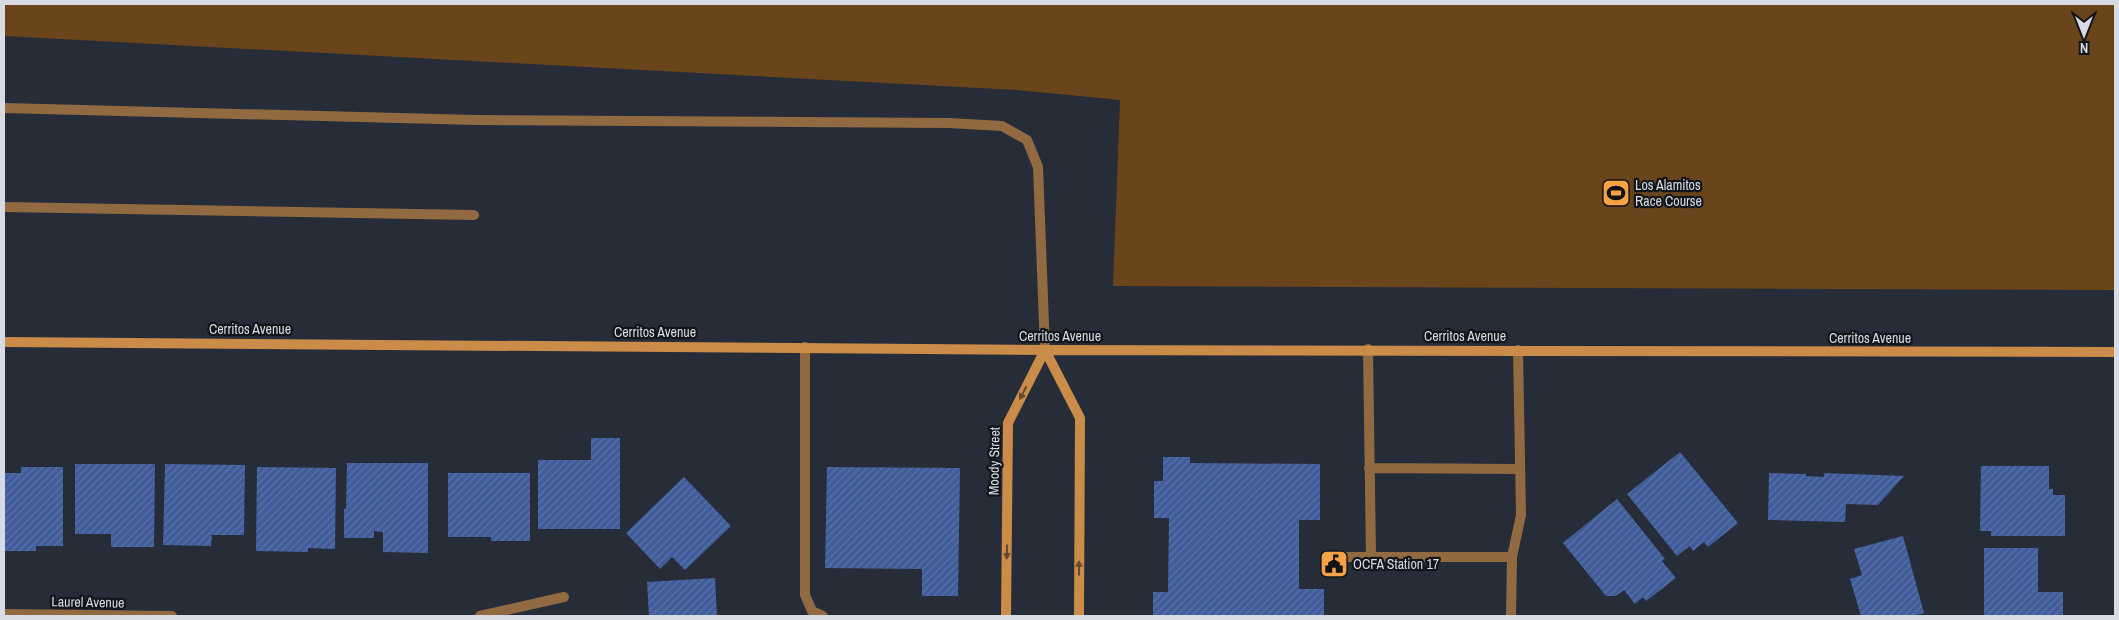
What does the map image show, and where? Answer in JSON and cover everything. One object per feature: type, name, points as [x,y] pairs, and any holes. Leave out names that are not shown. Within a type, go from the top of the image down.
[{"type":"main road","name":"Cerritos Avenue","points":[[4,342],[1045,350],[1368,349],[2115,352]]},
{"type":"main road","name":"Moody Street","points":[[1006,616],[1008,423],[1045,350]]},
{"type":"main road","points":[[1045,350],[1080,418],[1079,616]]},
{"type":"street","points":[[4,108],[476,120],[940,122],[1002,126],[1026,140],[1038,167],[1045,350]]},
{"type":"street","points":[[4,207],[474,215]]},
{"type":"street","points":[[805,347],[805,595],[812,611],[823,616]]},
{"type":"street","points":[[1368,349],[1371,557]]},
{"type":"street","points":[[1511,616],[1512,557],[1521,515],[1518,350]]},
{"type":"street","points":[[1369,468],[1520,469]]},
{"type":"street","points":[[1342,557],[1512,557]]},
{"type":"street","points":[[480,616],[564,598]]},
{"type":"street","name":"Laurel Avenue","points":[[4,614],[172,616]]},
{"type":"shaded area","name":"Los Alamitos Race Course","points":[[4,4],[2115,4],[2115,290],[1113,286],[1120,100],[1017,90],[4,36]]},
{"type":"building","points":[[591,438],[620,438],[620,529],[538,529],[538,460],[591,460]]},
{"type":"building","points":[[1680,452],[1738,523],[1708,547],[1704,542],[1693,551],[1690,546],[1677,556],[1627,494]]},
{"type":"building","points":[[1163,457],[1190,457],[1190,463],[1320,464],[1320,520],[1299,520],[1299,589],[1324,589],[1324,616],[1153,616],[1153,592],[1168,592],[1169,518],[1154,518],[1154,481],[1163,481]]},
{"type":"building","points":[[347,463],[428,463],[428,553],[383,552],[383,532],[374,531],[374,538],[344,538]]},
{"type":"building","points":[[75,464],[155,464],[154,547],[111,547],[111,534],[75,534]]},
{"type":"building","points":[[165,464],[245,465],[244,535],[212,535],[211,546],[163,545]]},
{"type":"building","points":[[1981,466],[2049,466],[2049,489],[2053,489],[2053,495],[2065,495],[2065,536],[1991,536],[1991,531],[1980,531]]},
{"type":"building","points":[[21,467],[63,467],[63,546],[36,546],[36,551],[4,551],[4,473],[21,473]]},
{"type":"building","points":[[257,467],[336,468],[335,549],[308,548],[308,552],[256,551]]},
{"type":"building","points":[[827,467],[960,468],[958,596],[922,596],[922,569],[825,568]]},
{"type":"building","points":[[448,473],[530,473],[530,541],[491,541],[491,537],[448,537]]},
{"type":"building","points":[[1769,473],[1806,474],[1806,476],[1824,477],[1824,473],[1904,476],[1878,505],[1846,504],[1845,522],[1768,520]]},
{"type":"building","points":[[684,477],[731,526],[685,570],[672,557],[660,569],[626,533]]},
{"type":"building","points":[[1617,499],[1665,559],[1662,561],[1676,578],[1646,601],[1643,597],[1635,604],[1624,590],[1616,596],[1606,596],[1563,543]]},
{"type":"building","points":[[1903,536],[1924,613],[1914,616],[1861,616],[1850,579],[1862,575],[1854,549]]},
{"type":"building","points":[[1984,548],[2038,548],[2038,592],[2063,592],[2063,616],[1984,616]]},
{"type":"building","points":[[715,578],[717,616],[649,616],[647,582]]},
{"type":"place","name":"Los Alamitos Race Course","points":[[1616,193]]},
{"type":"place","name":"OCFA Station 17","points":[[1334,564]]}]
